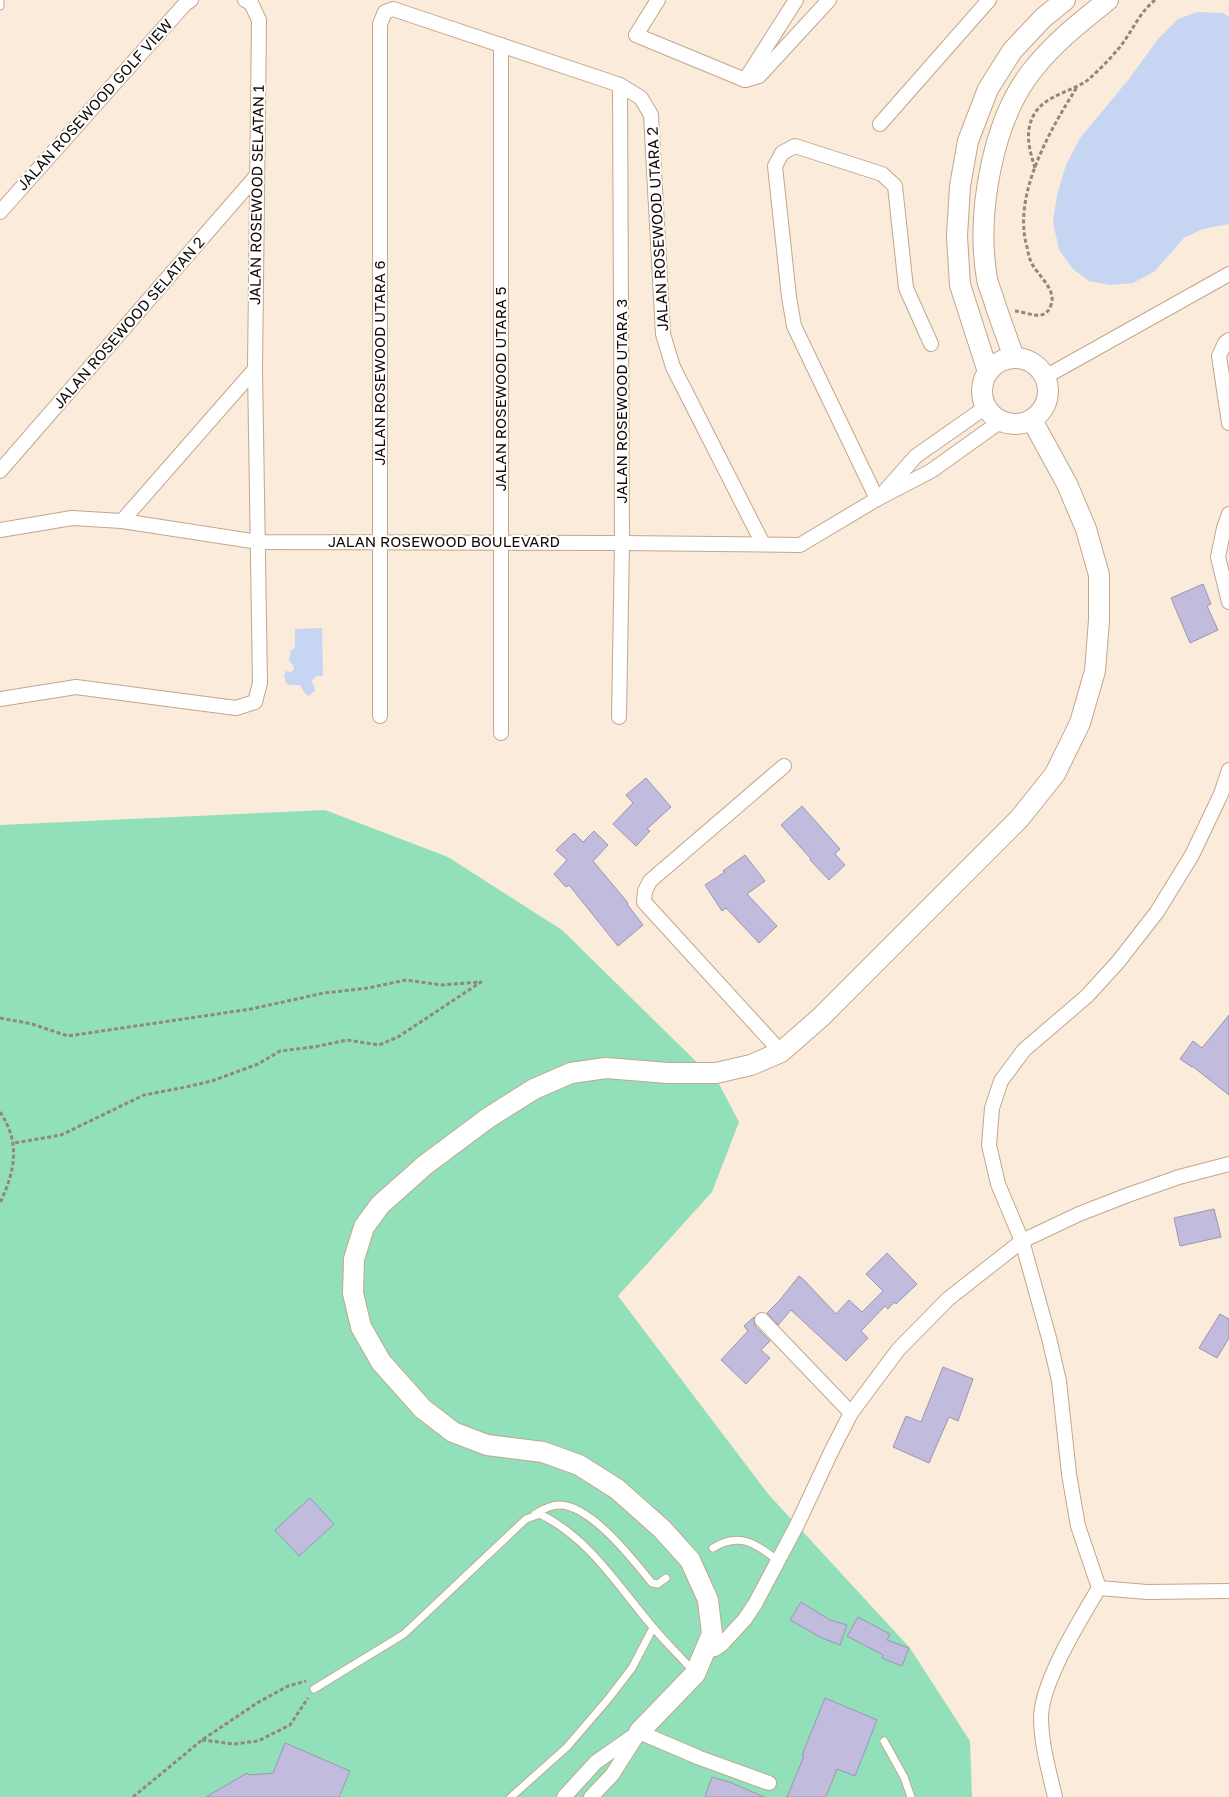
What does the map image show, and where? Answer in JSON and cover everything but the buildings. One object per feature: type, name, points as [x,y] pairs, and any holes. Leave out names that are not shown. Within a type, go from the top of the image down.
[{"type":"street","name":"JALAN ROSEWOOD GOLF VIEW","points":[[0,212],[185,4],[191,0]]},
{"type":"street","name":"JALAN ROSEWOOD SELATAN 1","points":[[246,0],[251,3],[259,20],[255,370],[258,542]]},
{"type":"street","points":[[658,0],[636,35],[745,80],[759,76],[829,0]]},
{"type":"street","points":[[745,80],[796,0]]},
{"type":"street","points":[[880,124],[989,0]]},
{"type":"street","points":[[988,372],[960,286],[957,236],[960,186],[968,142],[988,89],[1012,51],[1043,18],[1065,0]]},
{"type":"street","points":[[1014,358],[987,280],[984,236],[987,189],[994,149],[1013,102],[1034,68],[1062,38],[1108,0]]},
{"type":"street","name":"JALAN ROSEWOOD UTARA 2","points":[[384,12],[393,9],[501,45],[620,85],[641,98],[651,115],[663,334],[673,367],[763,544]]},
{"type":"street","name":"JALAN ROSEWOOD UTARA 6","points":[[380,716],[380,24],[384,12]]},
{"type":"street","name":"JALAN ROSEWOOD UTARA 5","points":[[501,45],[501,733]]},
{"type":"street","name":"JALAN ROSEWOOD UTARA 3","points":[[619,717],[622,542],[620,85]]},
{"type":"street","points":[[877,499],[794,326],[789,297],[775,166],[782,152],[795,146],[882,174],[895,186],[906,288],[931,344]]},
{"type":"street","name":"JALAN ROSEWOOD SELATAN 2","points":[[0,472],[257,176]]},
{"type":"street","points":[[1045,377],[1229,274]]},
{"type":"street","points":[[1227,341],[1219,356],[1229,423]]},
{"type":"street","points":[[1024,359],[1032,363],[1045,377],[1048,389],[1047,401],[1041,412],[1032,420],[1022,424],[1001,421],[992,415],[986,407],[982,389],[988,372],[1004,360],[1024,359]]},
{"type":"street","points":[[122,521],[255,370]]},
{"type":"street","name":"JALAN ROSEWOOD BOULEVARD","points":[[877,499],[916,456],[986,407]]},
{"type":"street","points":[[564,1797],[596,1762],[639,1732],[695,1674],[712,1634],[708,1600],[690,1560],[662,1529],[617,1489],[579,1465],[543,1452],[487,1445],[453,1432],[424,1409],[381,1362],[361,1327],[353,1294],[354,1259],[364,1227],[380,1205],[425,1165],[488,1118],[534,1089],[571,1073],[606,1068],[668,1073],[716,1073],[751,1065],[781,1052],[821,1017],[1019,819],[1055,774],[1080,723],[1095,671],[1099,620],[1099,575],[1086,529],[1067,484],[1032,420]]},
{"type":"street","name":"JALAN ROSEWOOD BOULEVARD","points":[[0,530],[72,518],[122,521],[258,542],[622,542],[800,545],[877,499],[931,471],[1001,421]]},
{"type":"street","points":[[1229,514],[1218,557],[1229,602]]},
{"type":"street","points":[[0,699],[76,687],[236,708],[256,702],[260,683],[258,542]]},
{"type":"street","points":[[781,1052],[644,902],[645,891],[650,881],[784,766]]},
{"type":"street","points":[[1055,1797],[1042,1734],[1041,1715],[1044,1696],[1080,1620],[1099,1588],[1078,1526],[1069,1474],[1059,1381],[1049,1338],[1022,1241],[998,1184],[989,1145],[992,1108],[1001,1081],[1024,1050],[1093,990],[1118,962],[1157,912],[1192,855],[1221,794],[1229,770]]},
{"type":"street","points":[[705,1650],[715,1649],[722,1644],[745,1619],[778,1561],[851,1413],[898,1350],[948,1299],[1022,1241],[1079,1214],[1137,1192],[1179,1177],[1229,1164]]},
{"type":"street","points":[[762,1320],[851,1413]]},
{"type":"street","points":[[1099,1588],[1147,1592],[1229,1592]]},
{"type":"street","points":[[639,1732],[700,1758],[770,1783]]},
{"type":"street","points":[[591,1797],[612,1775],[639,1732]]},
{"type":"lane","points":[[314,1689],[404,1634],[526,1519],[547,1507],[561,1505],[580,1510],[598,1524],[626,1551],[652,1583],[658,1584],[666,1578]]},
{"type":"lane","points":[[526,1519],[540,1514],[572,1534],[597,1558],[653,1628],[695,1674]]},
{"type":"lane","points":[[713,1548],[725,1541],[746,1540],[762,1547],[778,1561]]},
{"type":"lane","points":[[511,1797],[567,1747],[609,1698],[632,1668],[653,1628]]},
{"type":"lane","points":[[884,1741],[904,1777],[911,1797]]},
{"type":"path","points":[[1035,168],[1029,148],[1028,136],[1029,125],[1035,112],[1042,104],[1053,97],[1077,87],[1090,78],[1119,48],[1146,8],[1155,0]]},
{"type":"path","points":[[999,314],[1013,310],[1037,316],[1045,314],[1051,306],[1053,297],[1049,287],[1032,262],[1026,246],[1023,225],[1026,200],[1044,143],[1054,123],[1077,87]]},
{"type":"path","points":[[0,1018],[32,1024],[68,1036],[250,1009],[324,993],[368,988],[406,980],[441,985],[481,982],[398,1037],[379,1045],[347,1040],[314,1047],[280,1051],[258,1064],[212,1081],[186,1088],[144,1095],[61,1135],[14,1143]]},
{"type":"path","points":[[0,1112],[7,1123],[14,1143],[14,1168],[0,1203]]},
{"type":"path","points":[[134,1797],[202,1740],[257,1703],[288,1686],[313,1679],[314,1689],[290,1725],[258,1741],[234,1744],[202,1740]]},
{"type":"green space","points":[[325,810],[448,857],[562,930],[719,1084],[739,1122],[712,1192],[618,1296],[769,1495],[910,1648],[970,1741],[972,1797],[0,1797],[0,825]]},
{"type":"water","points":[[1197,12],[1223,13],[1229,17],[1229,224],[1203,229],[1184,238],[1155,271],[1133,283],[1109,285],[1089,281],[1073,269],[1059,250],[1053,222],[1057,195],[1066,165],[1080,138],[1129,79],[1158,39],[1178,19]]},
{"type":"water","points":[[322,628],[323,676],[317,676],[311,681],[315,691],[308,696],[300,685],[286,683],[284,675],[286,671],[291,672],[294,669],[289,661],[291,650],[295,648],[295,629]]}]
